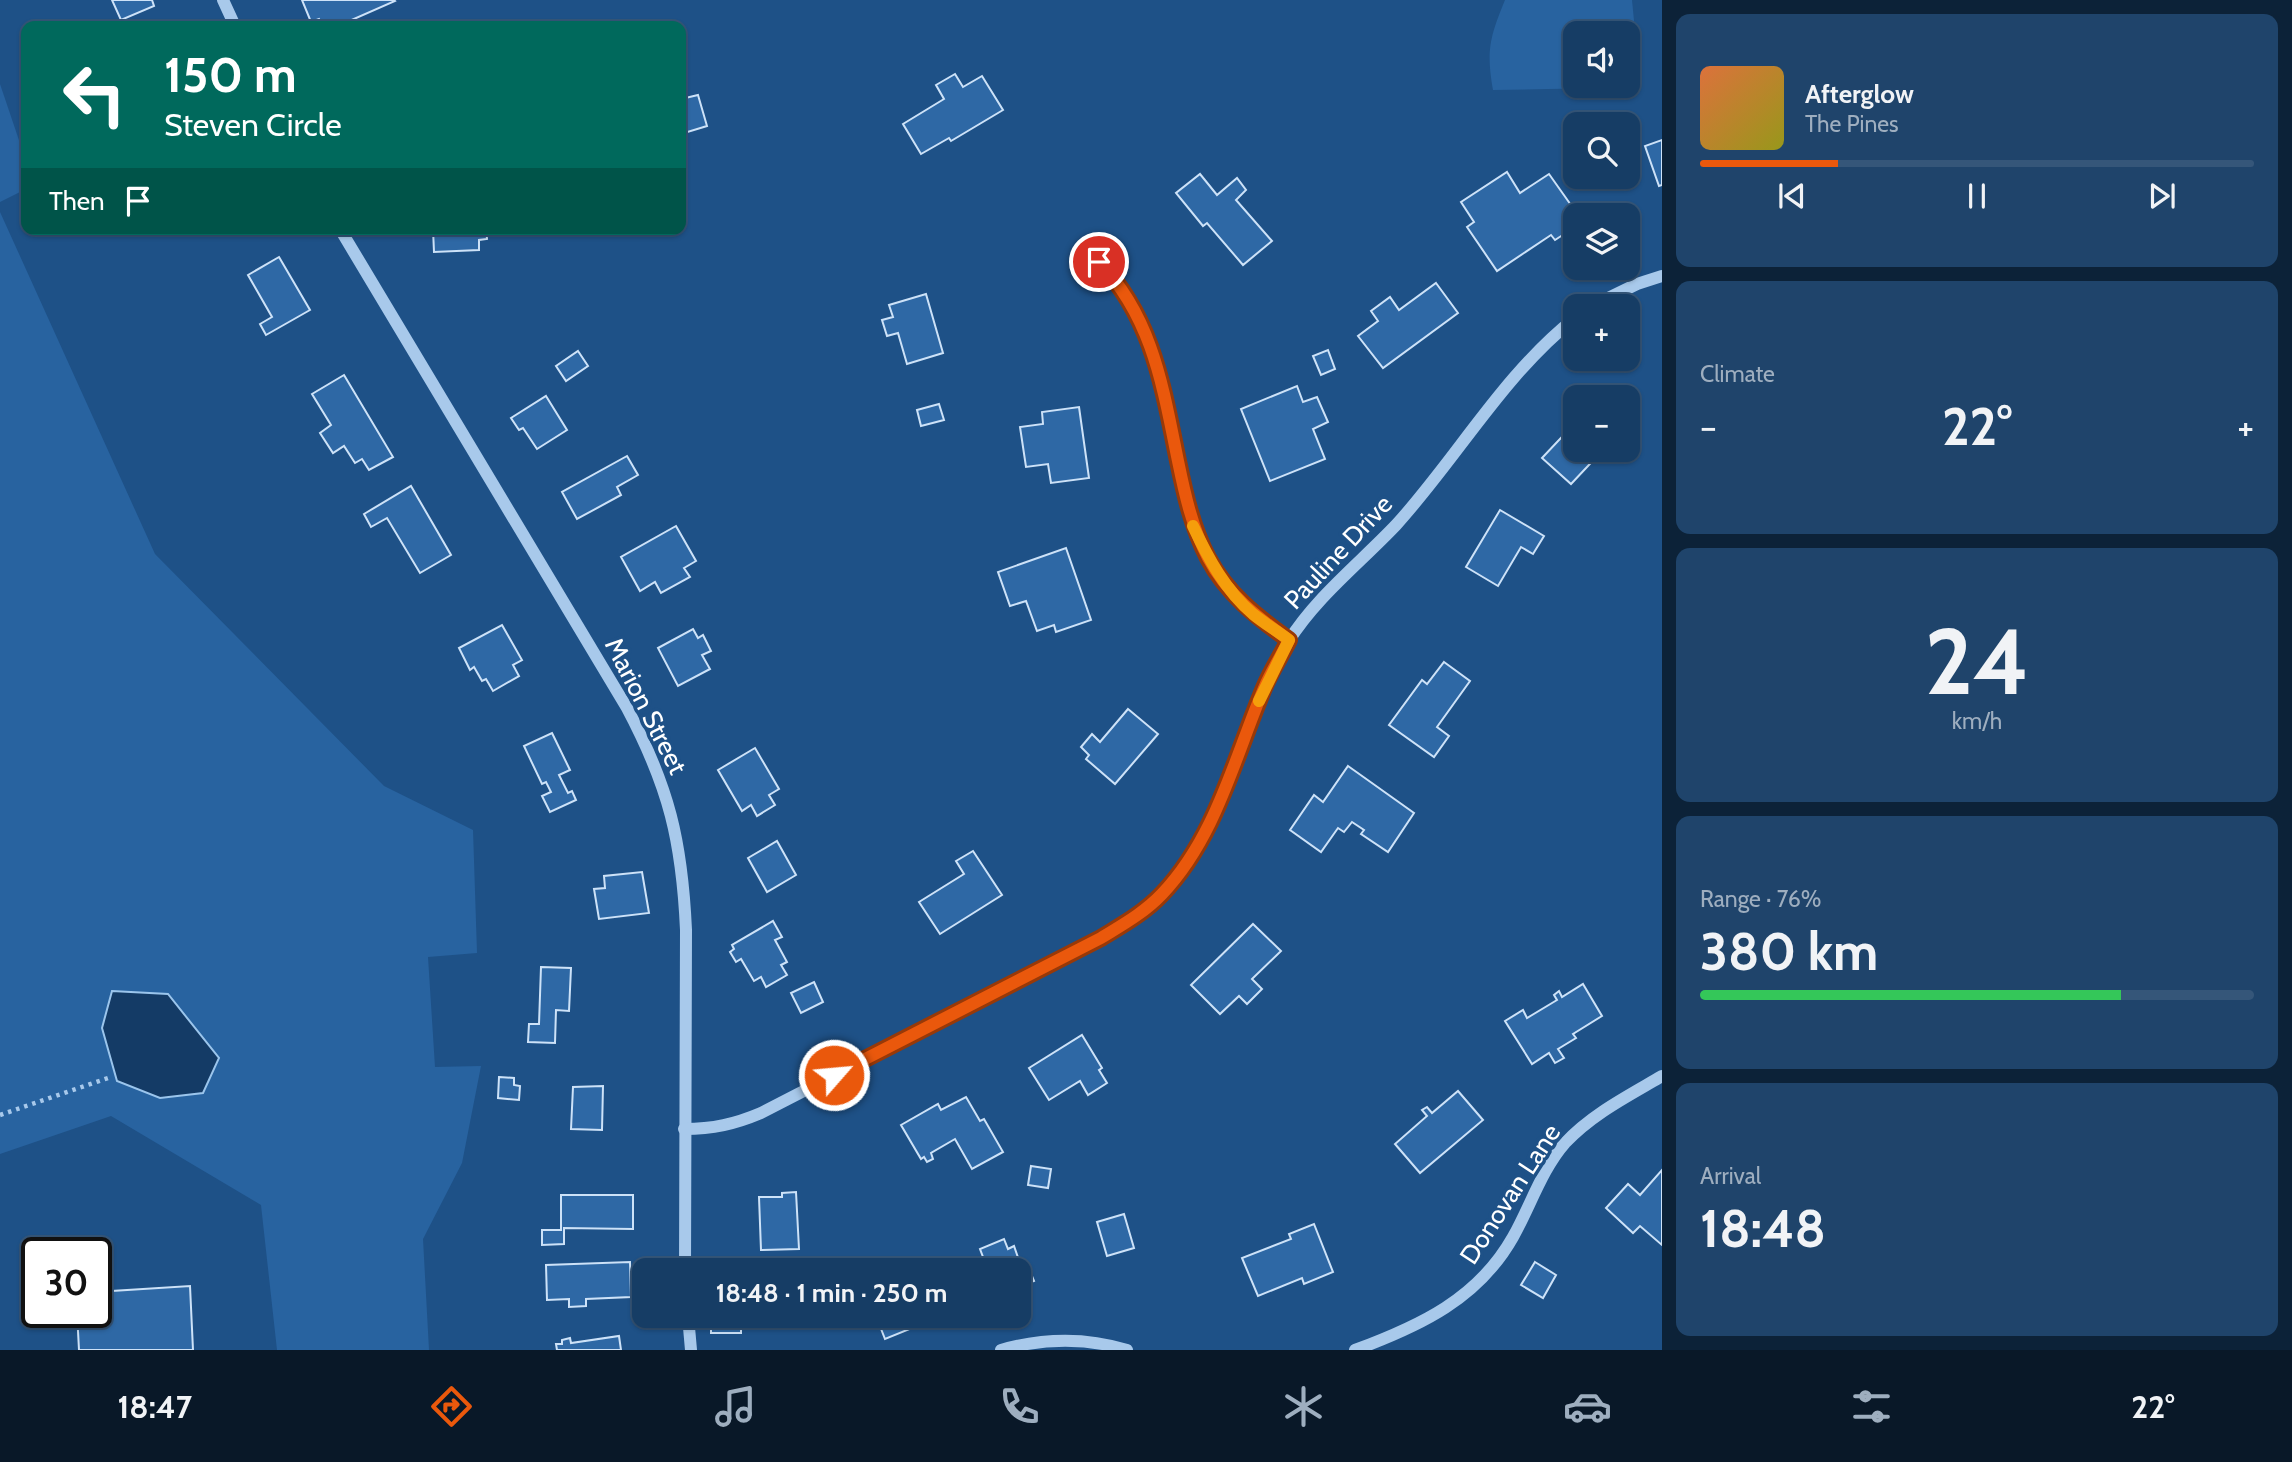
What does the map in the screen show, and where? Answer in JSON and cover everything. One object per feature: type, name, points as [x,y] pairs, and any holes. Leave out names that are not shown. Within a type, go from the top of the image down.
[{"type":"street","points":[[223,0],[233,21]]},
{"type":"street","name":"Marion Street","points":[[344,235],[627,708],[659,775],[671,810],[684,887],[686,930],[685,1258]]},
{"type":"street","points":[[1087,249],[1117,283],[1146,331],[1161,379],[1193,526],[1209,559],[1227,587],[1252,613],[1289,640]]},
{"type":"street","points":[[1617,294],[1662,276]]},
{"type":"street","name":"Pauline Drive","points":[[684,1129],[710,1129],[733,1125],[761,1113],[1134,919],[1161,895],[1186,864],[1206,832],[1265,685],[1289,640],[1322,599],[1396,524],[1520,370],[1563,328]]},
{"type":"street","name":"Donovan Lane","points":[[1355,1350],[1424,1320],[1452,1305],[1477,1285],[1497,1263],[1563,1146],[1583,1125],[1604,1110],[1662,1076]]},
{"type":"street","points":[[689,1328],[691,1350]]},
{"type":"street","points":[[1001,1350],[1022,1344],[1056,1340],[1087,1341],[1127,1350]]},
{"type":"path","points":[[0,1115],[111,1077]]},
{"type":"shaded area","points":[[1505,0],[1632,0],[1634,21],[1563,21],[1563,89],[1493,90],[1490,54],[1496,24]]},
{"type":"shaded area","points":[[0,84],[21,146],[21,192],[0,202]]},
{"type":"shaded area","points":[[0,212],[155,554],[384,786],[473,830],[477,953],[428,957],[435,1067],[481,1066],[462,1163],[423,1239],[429,1350],[277,1350],[261,1205],[111,1116],[0,1154]]},
{"type":"shaded area","points":[[112,991],[168,994],[219,1058],[203,1093],[160,1098],[117,1081],[102,1028]]},
{"type":"building","points":[[112,0],[152,0],[154,6],[121,20]]},
{"type":"building","points":[[302,0],[395,1],[349,21],[311,21]]},
{"type":"building","points":[[955,74],[963,87],[982,76],[1003,110],[951,141],[949,138],[921,154],[903,124],[944,99],[936,85]]},
{"type":"building","points":[[698,95],[707,126],[686,132],[686,98]]},
{"type":"building","points":[[1662,140],[1662,185],[1659,186],[1645,146]]},
{"type":"building","points":[[1507,172],[1520,193],[1549,174],[1570,203],[1563,203],[1563,235],[1555,240],[1551,235],[1497,271],[1467,227],[1474,222],[1461,202]]},
{"type":"building","points":[[1200,174],[1217,195],[1237,178],[1246,190],[1236,200],[1272,241],[1243,265],[1207,223],[1203,226],[1176,193]]},
{"type":"building","points":[[433,235],[487,235],[487,239],[479,240],[479,250],[434,252]]},
{"type":"building","points":[[279,257],[310,310],[266,335],[260,324],[272,317],[248,275]]},
{"type":"building","points":[[1436,283],[1458,313],[1383,368],[1358,336],[1378,321],[1371,311],[1390,297],[1399,310]]},
{"type":"building","points":[[926,294],[943,353],[907,364],[898,333],[887,336],[882,320],[893,317],[889,305]]},
{"type":"building","points":[[1328,350],[1335,369],[1321,375],[1313,356]]},
{"type":"building","points":[[578,351],[588,366],[566,381],[556,366]]},
{"type":"building","points":[[344,375],[393,457],[369,470],[362,459],[355,463],[344,446],[333,453],[320,433],[331,425],[312,394]]},
{"type":"building","points":[[1297,386],[1303,402],[1317,397],[1328,422],[1313,429],[1325,459],[1270,481],[1241,409]]},
{"type":"building","points":[[546,396],[567,430],[537,449],[523,428],[519,430],[511,418]]},
{"type":"building","points":[[939,404],[944,420],[921,426],[917,410]]},
{"type":"building","points":[[1079,407],[1089,478],[1051,483],[1048,464],[1026,467],[1020,427],[1043,424],[1042,412]]},
{"type":"building","points":[[1563,436],[1563,462],[1592,462],[1571,484],[1542,458]]},
{"type":"building","points":[[627,456],[638,475],[617,487],[621,495],[577,519],[562,492]]},
{"type":"building","points":[[411,486],[451,555],[420,573],[387,518],[371,527],[364,514]]},
{"type":"building","points":[[1500,510],[1544,536],[1533,554],[1521,547],[1498,586],[1466,567]]},
{"type":"building","points":[[676,526],[696,561],[684,568],[690,577],[661,593],[655,582],[640,591],[621,557]]},
{"type":"building","points":[[1066,548],[1091,620],[1056,632],[1054,625],[1037,631],[1026,601],[1010,606],[998,572]]},
{"type":"building","points":[[502,625],[522,660],[513,665],[519,676],[493,691],[486,679],[482,681],[474,667],[470,670],[459,648]]},
{"type":"building","points":[[693,629],[698,638],[703,635],[711,651],[702,655],[710,669],[678,686],[658,648]]},
{"type":"building","points":[[1444,662],[1470,681],[1437,727],[1449,736],[1434,757],[1389,725],[1422,680],[1427,684]]},
{"type":"building","points":[[1128,709],[1158,734],[1115,784],[1086,759],[1089,755],[1081,747],[1092,734],[1100,742]]},
{"type":"building","points":[[552,733],[570,770],[559,775],[568,793],[572,791],[576,800],[550,812],[542,796],[551,792],[546,782],[542,784],[524,746]]},
{"type":"building","points":[[755,748],[779,789],[769,795],[775,805],[757,816],[751,805],[742,811],[718,770]]},
{"type":"building","points":[[1348,766],[1414,813],[1388,852],[1361,834],[1364,830],[1352,822],[1344,832],[1338,828],[1321,852],[1290,830],[1314,795],[1323,802]]},
{"type":"building","points":[[777,841],[796,875],[767,892],[748,858]]},
{"type":"building","points":[[973,851],[1002,895],[940,934],[919,902],[964,874],[956,861]]},
{"type":"building","points":[[642,872],[649,913],[599,919],[594,889],[605,888],[604,876]]},
{"type":"building","points":[[773,921],[782,937],[775,940],[787,962],[781,965],[787,975],[766,987],[761,977],[754,981],[741,959],[736,962],[730,952],[734,949],[732,945]]},
{"type":"building","points":[[1253,924],[1281,951],[1252,979],[1262,989],[1247,1004],[1239,996],[1220,1014],[1191,985]]},
{"type":"building","points":[[541,967],[571,968],[569,1011],[556,1010],[555,1043],[528,1042],[529,1024],[539,1024]]},
{"type":"building","points":[[814,982],[823,1002],[801,1013],[791,993]]},
{"type":"building","points":[[1583,984],[1602,1016],[1573,1034],[1576,1038],[1558,1049],[1564,1058],[1555,1063],[1549,1053],[1532,1064],[1505,1021],[1523,1010],[1527,1018],[1557,1000],[1554,995],[1559,991],[1562,997]]},
{"type":"building","points":[[1082,1035],[1102,1068],[1099,1070],[1107,1083],[1088,1095],[1080,1081],[1049,1100],[1029,1068]]},
{"type":"building","points":[[499,1077],[514,1078],[514,1085],[520,1086],[519,1100],[498,1098]]},
{"type":"building","points":[[603,1086],[602,1130],[571,1129],[573,1087]]},
{"type":"building","points":[[1458,1091],[1483,1120],[1420,1173],[1395,1144],[1427,1116],[1422,1110],[1427,1107],[1432,1113]]},
{"type":"building","points":[[966,1097],[980,1121],[984,1119],[1003,1152],[972,1169],[955,1139],[931,1153],[933,1159],[927,1162],[924,1157],[921,1159],[901,1125],[938,1104],[941,1110]]},
{"type":"building","points":[[1031,1166],[1051,1169],[1048,1188],[1028,1185]]},
{"type":"building","points":[[1662,1170],[1662,1245],[1640,1226],[1633,1233],[1606,1208],[1628,1184],[1640,1195]]},
{"type":"building","points":[[796,1192],[799,1249],[761,1250],[759,1197],[782,1197],[782,1193]]},
{"type":"building","points":[[561,1195],[633,1195],[633,1229],[564,1228],[564,1244],[542,1245],[542,1230],[561,1230]]},
{"type":"building","points":[[1124,1214],[1134,1248],[1107,1256],[1097,1222]]},
{"type":"building","points":[[1314,1224],[1333,1272],[1304,1284],[1302,1278],[1258,1296],[1242,1258],[1291,1239],[1289,1234]]},
{"type":"building","points":[[1004,1239],[1008,1249],[1014,1246],[1018,1258],[980,1258],[983,1257],[980,1249]]},
{"type":"building","points":[[630,1262],[631,1297],[586,1299],[586,1306],[569,1307],[569,1299],[547,1300],[546,1265]]},
{"type":"building","points":[[1535,1262],[1556,1275],[1543,1298],[1521,1285]]},
{"type":"building","points":[[190,1286],[193,1350],[79,1350],[78,1328],[112,1328],[112,1291]]},
{"type":"building","points":[[711,1328],[741,1328],[741,1333],[711,1333]]},
{"type":"building","points":[[881,1328],[912,1328],[885,1339]]},
{"type":"building","points":[[619,1336],[621,1350],[557,1350],[556,1344],[562,1344],[562,1340],[570,1338],[571,1343]]},
{"type":"slow traffic","points":[[1193,526],[1227,587],[1252,613],[1289,640],[1259,701]]},
{"type":"route","points":[[834,1075],[1101,938],[1134,919],[1161,895],[1186,864],[1206,832],[1265,685],[1289,640],[1252,613],[1227,587],[1209,559],[1193,526],[1161,379],[1146,331],[1129,300],[1099,262]]}]
